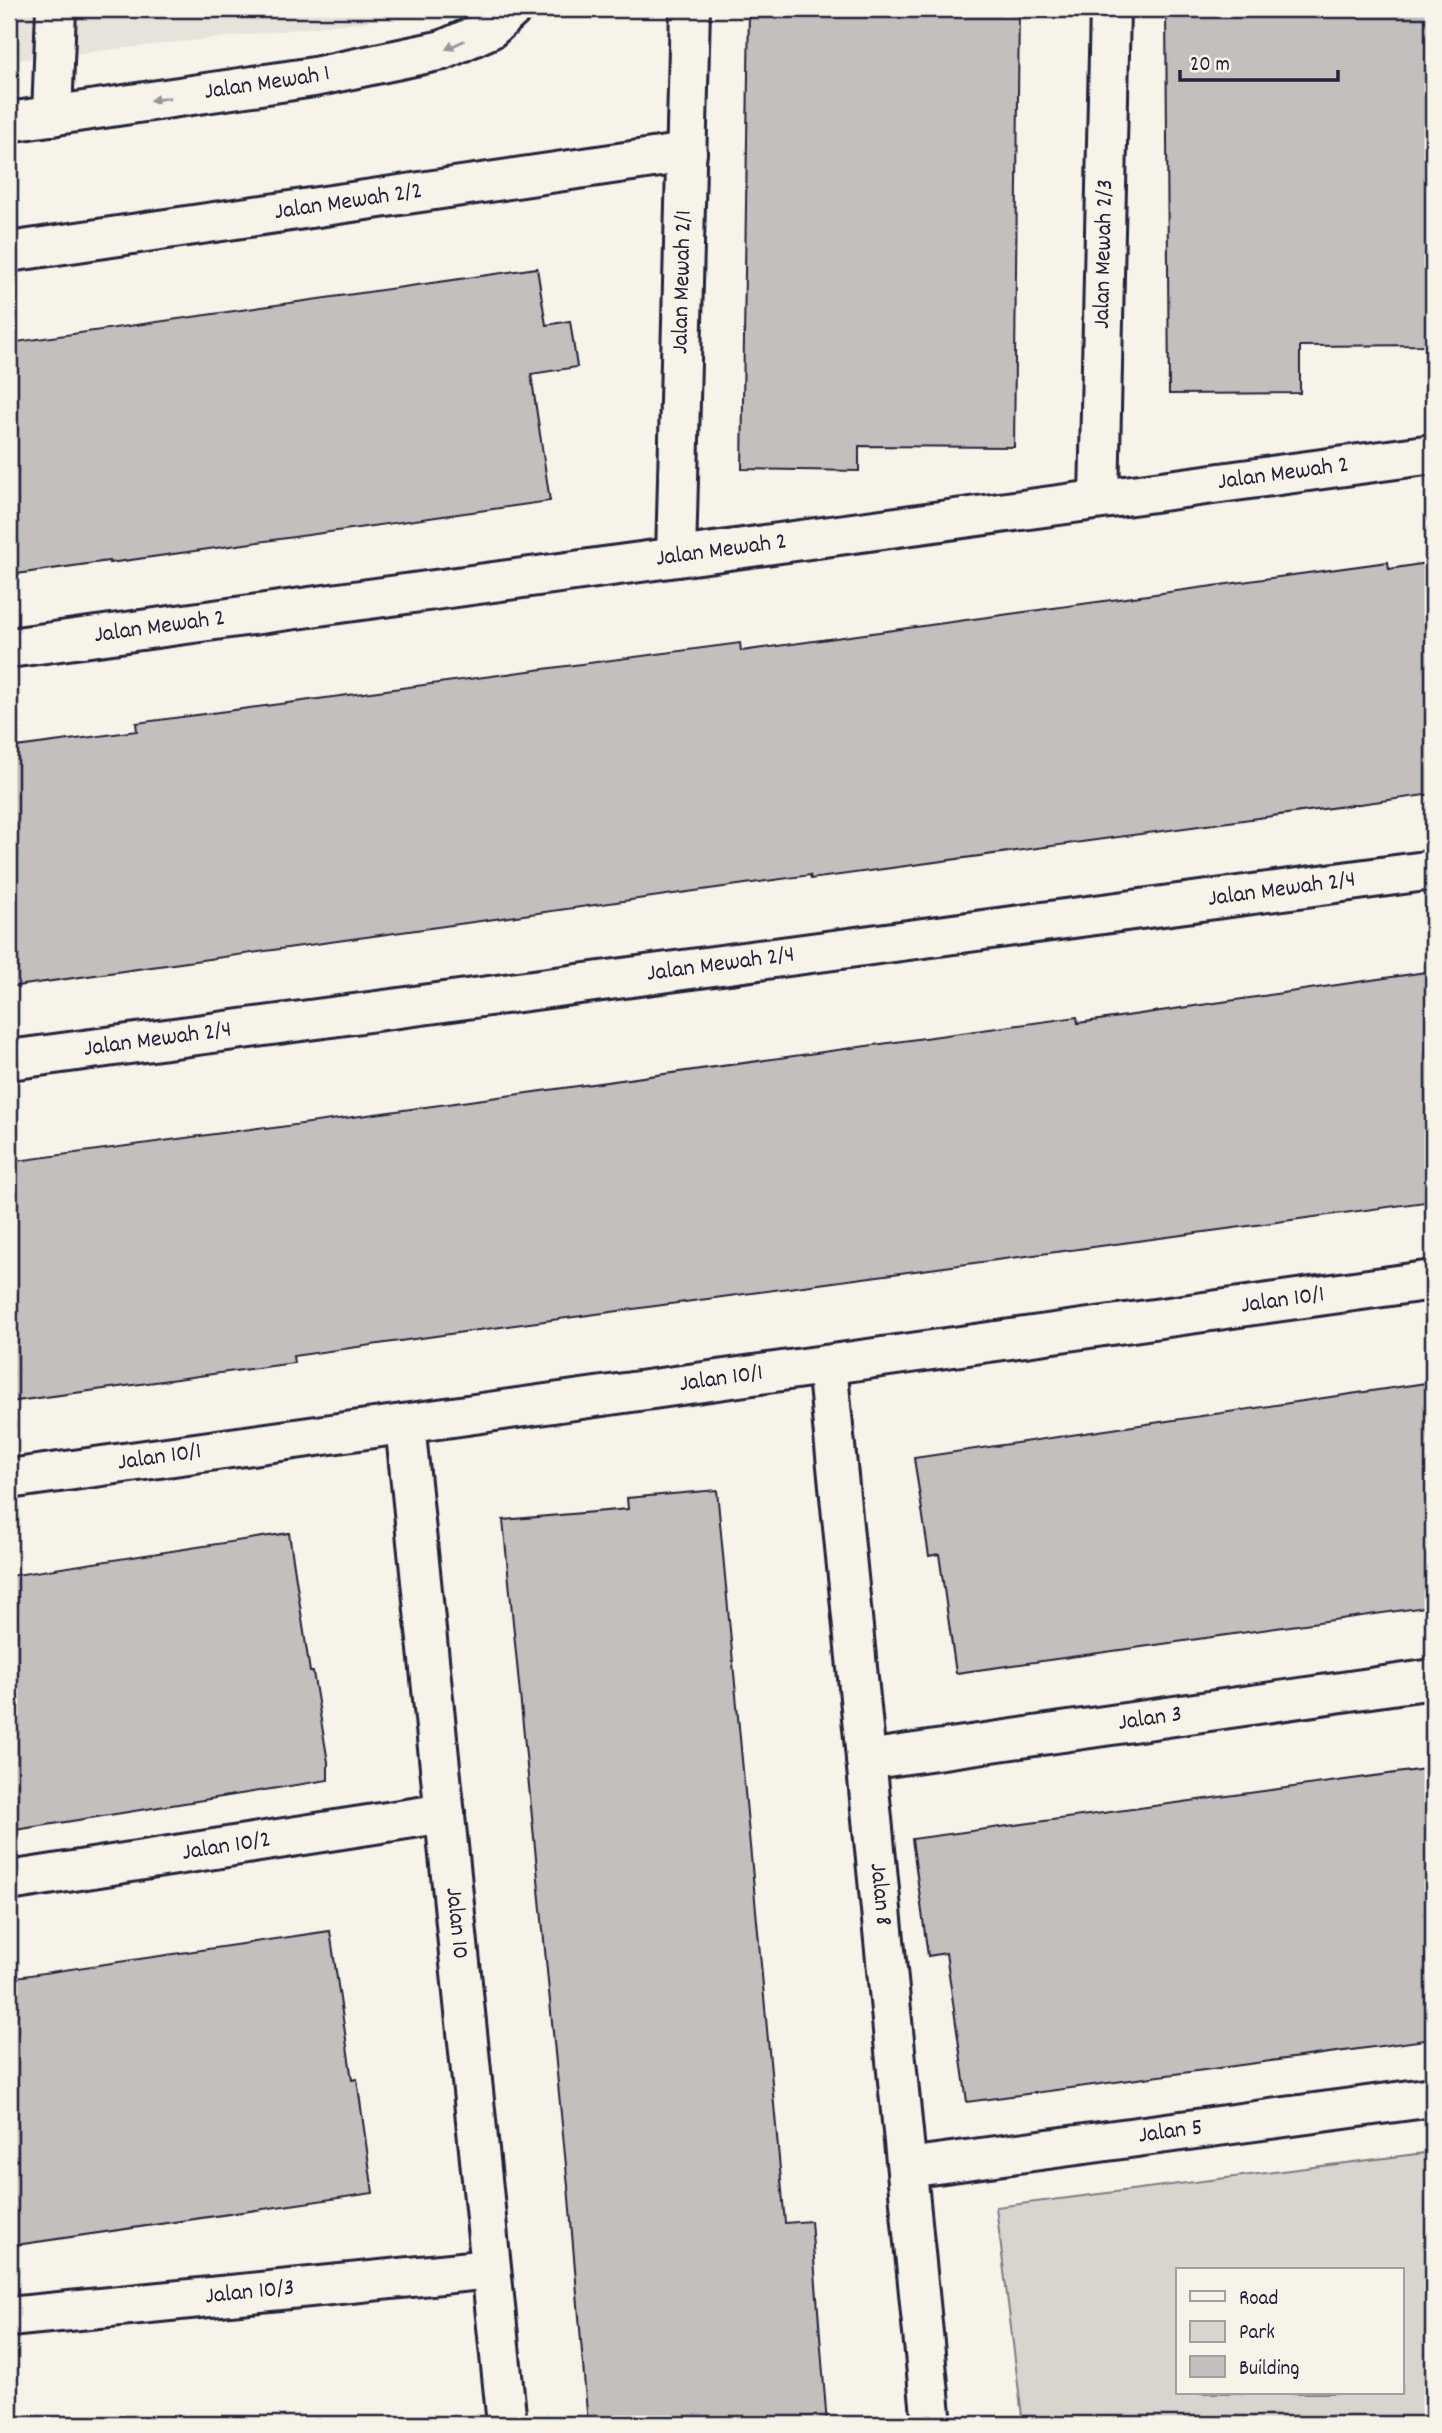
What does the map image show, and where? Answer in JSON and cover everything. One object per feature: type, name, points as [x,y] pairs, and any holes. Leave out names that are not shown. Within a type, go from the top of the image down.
[{"type":"street","points":[[52,116],[56,9]]},
{"type":"street","name":"Jalan Mewah 1","points":[[9,122],[314,77],[443,50],[490,29],[512,9]]},
{"type":"street","name":"Jalan Mewah 2/1","points":[[676,557],[690,9]]},
{"type":"street","name":"Jalan Mewah 2/3","points":[[1099,499],[1110,9]]},
{"type":"street","name":"Jalan Mewah 2/2","points":[[9,252],[687,153]]},
{"type":"street","name":"Jalan Mewah 2","points":[[9,648],[1433,454]]},
{"type":"street","name":"Jalan Mewah 2/4","points":[[9,1060],[1433,870]]},
{"type":"street","name":"Jalan 10/1","points":[[9,1479],[1433,1280]]},
{"type":"street","name":"Jalan 8","points":[[827,1365],[932,2424]]},
{"type":"street","name":"Jalan 10","points":[[405,1424],[507,2424]]},
{"type":"street","name":"Jalan 3","points":[[866,1760],[1433,1679]]},
{"type":"street","name":"Jalan 10/2","points":[[9,1881],[445,1812]]},
{"type":"street","name":"Jalan 5","points":[[906,2168],[1433,2097]]},
{"type":"street","name":"Jalan 10/3","points":[[9,2317],[491,2269]]},
{"type":"shaded area","points":[[9,9],[477,9],[9,61]]},
{"type":"green space","points":[[1433,2152],[1433,2424],[1023,2424],[996,2207]]},
{"type":"building","points":[[749,9],[1019,9],[1014,447],[859,446],[859,471],[742,469]]},
{"type":"building","points":[[1166,9],[1433,9],[1433,345],[1300,346],[1300,393],[1169,394]]},
{"type":"building","points":[[537,268],[546,325],[570,321],[577,367],[531,374],[550,501],[9,575],[9,343]]},
{"type":"building","points":[[1388,562],[1389,569],[1433,562],[1433,794],[811,879],[810,875],[9,987],[9,748],[137,731],[136,723],[740,643],[741,651]]},
{"type":"building","points":[[1433,971],[1433,1201],[293,1356],[294,1363],[9,1402],[9,1162],[1077,1017],[1078,1023]]},
{"type":"building","points":[[1433,1382],[1433,1606],[956,1673],[939,1554],[929,1556],[914,1458]]},
{"type":"building","points":[[717,1490],[785,2223],[811,2221],[827,2424],[588,2424],[568,2186],[503,1520],[628,1509],[627,1498]]},
{"type":"building","points":[[289,1533],[310,1672],[313,1672],[328,1762],[328,1780],[9,1831],[9,1576]]},
{"type":"building","points":[[1433,1768],[1433,2039],[967,2102],[946,1953],[928,1956],[912,1839]]},
{"type":"building","points":[[330,1931],[352,2080],[357,2079],[373,2193],[9,2246],[9,1978]]}]
